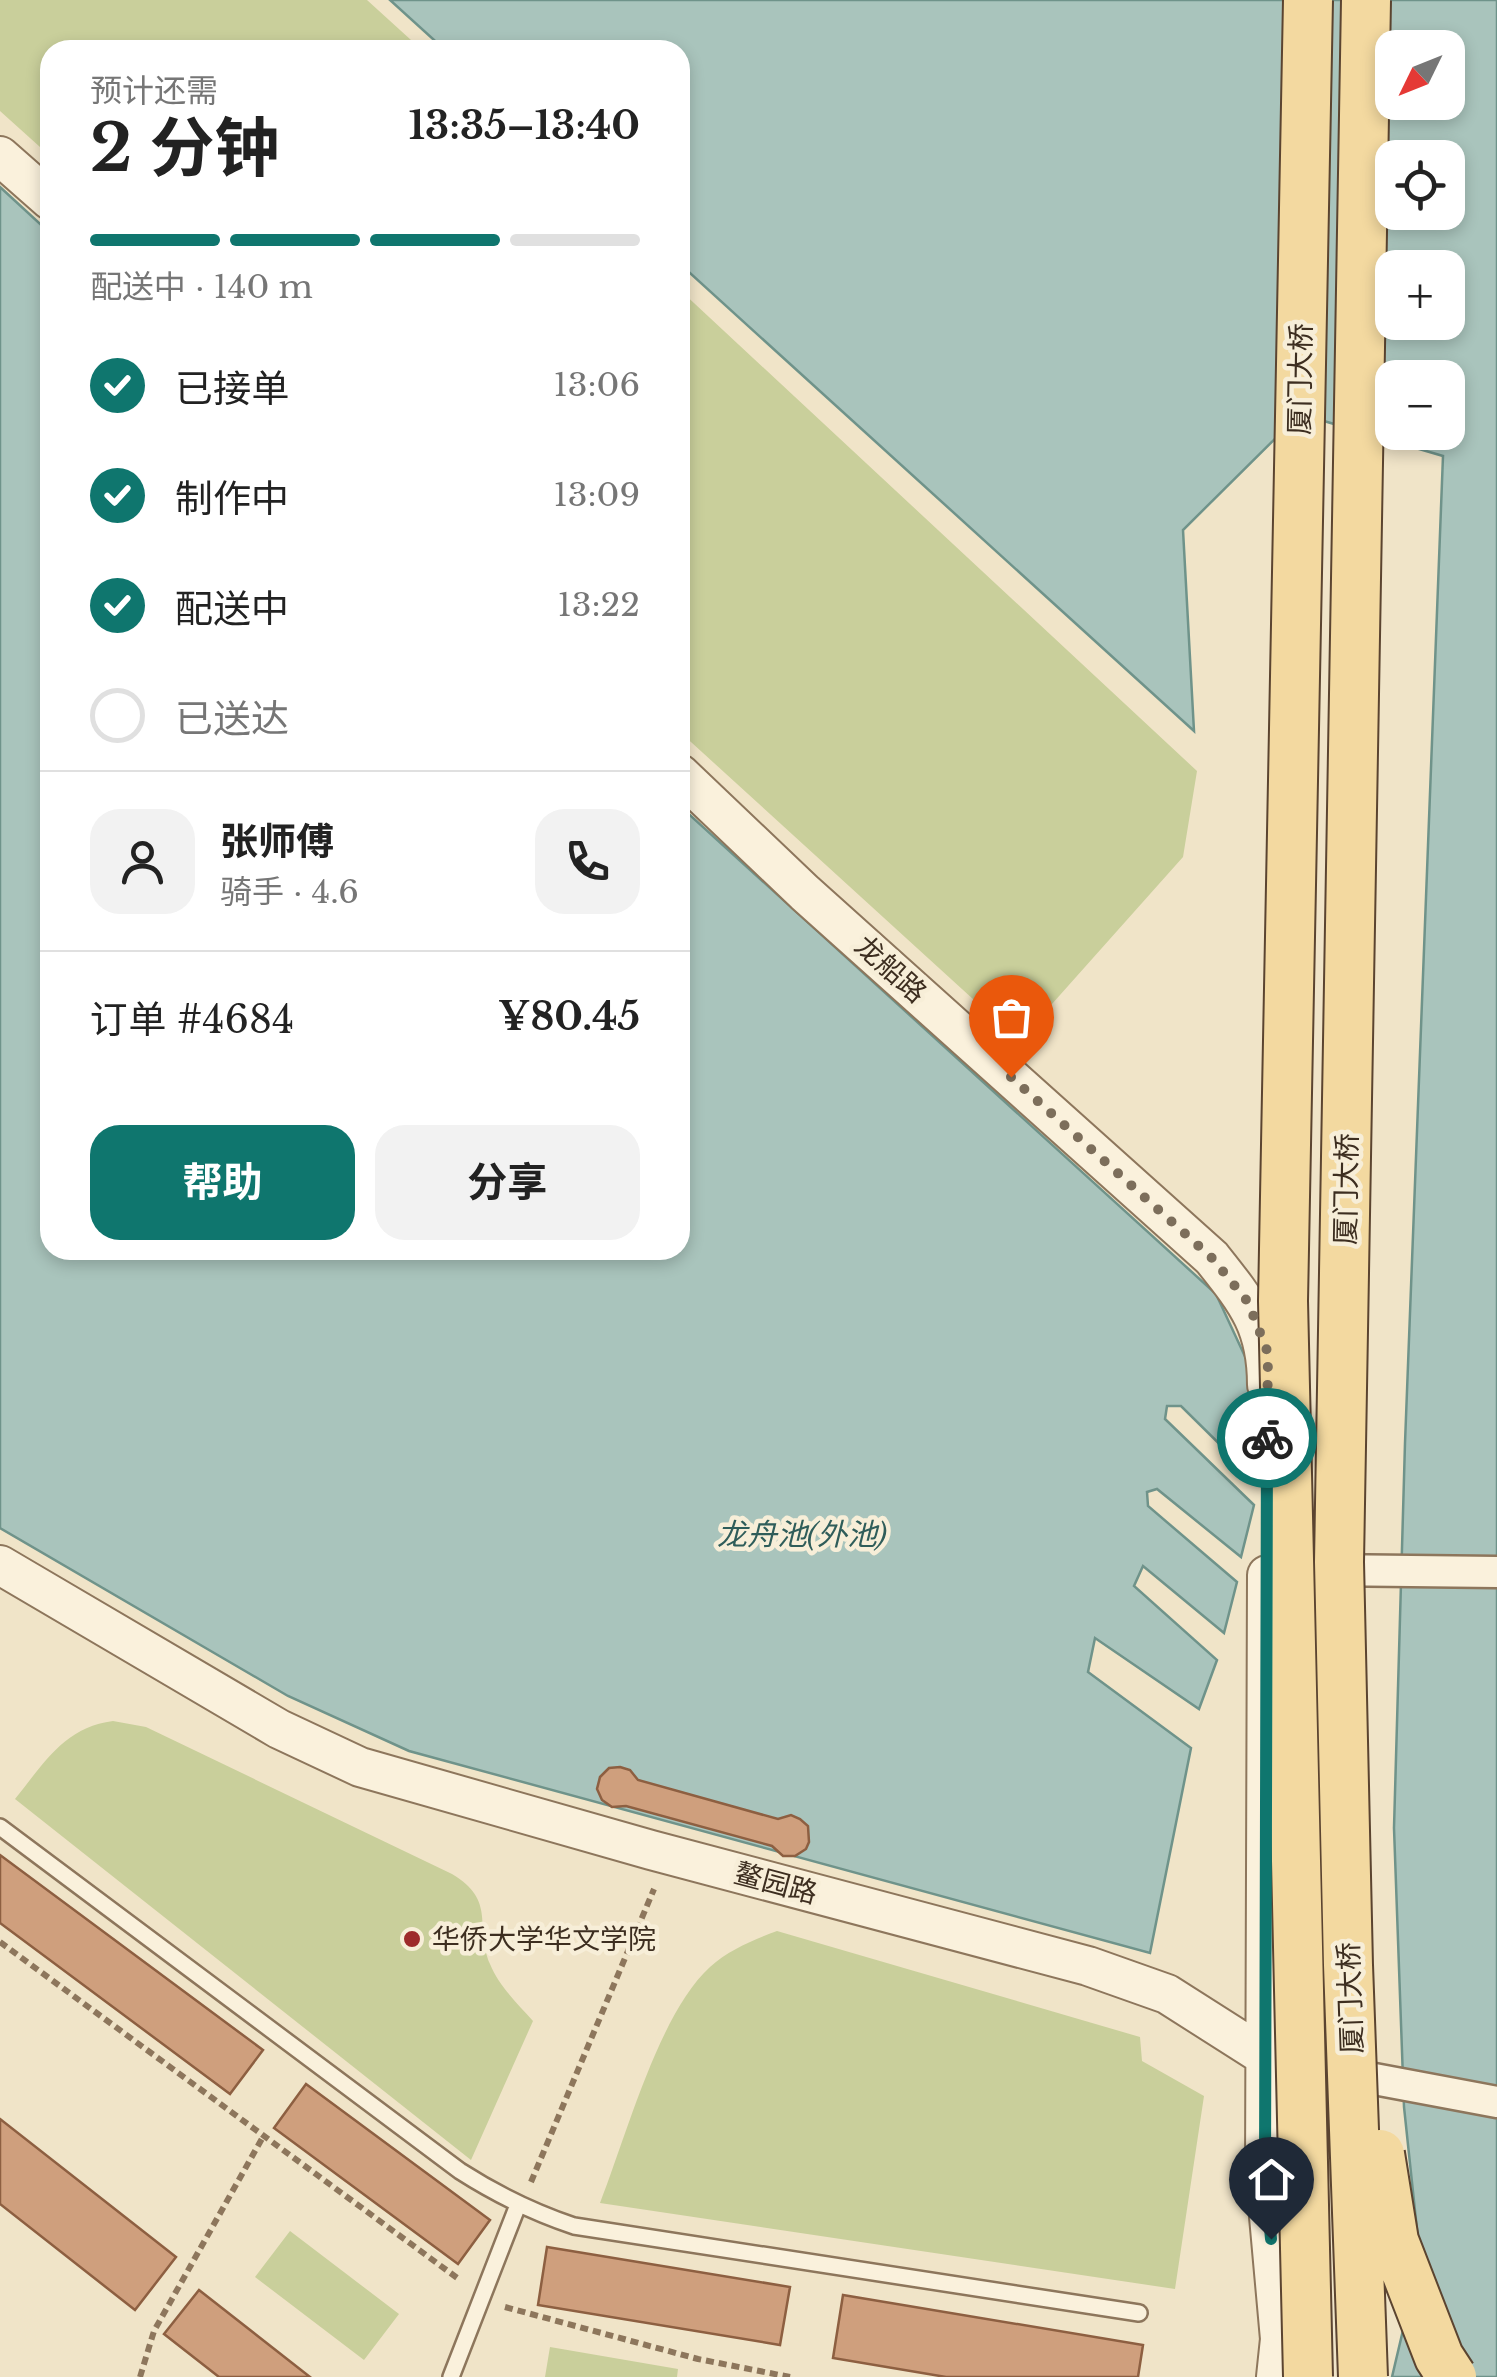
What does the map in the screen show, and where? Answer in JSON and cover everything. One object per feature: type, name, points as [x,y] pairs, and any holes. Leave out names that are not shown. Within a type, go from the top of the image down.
[{"type":"main road","name":"厦门大桥","points":[[1308,0],[1283,1301],[1308,2377]]},
{"type":"main road","name":"厦门大桥","points":[[1364,2377],[1348,1965],[1339,1562],[1366,0]]},
{"type":"main road","points":[[1348,1965],[1394,2241],[1439,2357],[1452,2377]]},
{"type":"street","points":[[0,156],[40,191]]},
{"type":"street","name":"龙船路","points":[[690,783],[820,906],[1212,1258],[1248,1302],[1268,1353],[1266,2057]]},
{"type":"street","name":"鳌园路","points":[[0,1564],[279,1729],[360,1767],[669,1855],[1088,1966],[1167,1994],[1266,2057]]},
{"type":"street","points":[[1267,1570],[1497,1572]]},
{"type":"street","points":[[1276,2377],[1280,2339],[1265,2172],[1266,2057],[1497,2102]]},
{"type":"lane","points":[[0,1826],[460,2170],[518,2205],[574,2226],[1138,2313]]},
{"type":"lane","points":[[451,2377],[518,2205]]},
{"type":"path","points":[[518,2205],[530,2185],[669,1855]]},
{"type":"path","points":[[0,1942],[482,2296],[512,2310],[661,2350],[790,2377]]},
{"type":"path","points":[[140,2377],[154,2331],[264,2135]]},
{"type":"green space","points":[[0,0],[367,0],[411,40],[40,40],[40,147],[0,111]]},
{"type":"green space","points":[[690,299],[1197,771],[1183,857],[1019,1041],[690,741]]},
{"type":"green space","points":[[113,1721],[146,1727],[452,1874],[475,1894],[490,1964],[503,1987],[533,2021],[471,2160],[15,1799],[46,1760],[69,1739]]},
{"type":"green space","points":[[777,1931],[1140,2037],[1142,2061],[1204,2096],[1175,2289],[600,2203],[633,2111],[675,2014],[710,1967],[725,1955]]},
{"type":"green space","points":[[290,2231],[399,2314],[364,2360],[255,2277]]},
{"type":"green space","points":[[550,2347],[678,2369],[677,2377],[545,2377]]},
{"type":"water","points":[[390,0],[1497,0],[1497,2377],[1392,2377],[1420,2258],[1404,2107],[1394,1828],[1443,456],[1423,450],[1465,450],[1465,360],[1375,360],[1375,436],[1300,414],[1183,530],[1194,731],[690,273],[690,40],[434,40]]},
{"type":"water","name":"龙舟池(外池)","points":[[0,187],[40,224],[40,1260],[690,1260],[690,815],[1216,1294],[1255,1378],[1267,1450],[1258,1482],[1181,1406],[1167,1406],[1165,1419],[1254,1505],[1241,1557],[1157,1489],[1147,1492],[1148,1506],[1237,1582],[1224,1633],[1143,1566],[1134,1586],[1217,1660],[1199,1709],[1095,1638],[1088,1672],[1191,1748],[1150,1953],[409,1751],[288,1696],[0,1528]]},
{"type":"building","points":[[609,1768],[630,1770],[638,1780],[778,1819],[791,1815],[808,1826],[809,1842],[795,1856],[783,1856],[772,1846],[626,1806],[612,1807],[602,1800],[597,1789],[600,1777]]},
{"type":"building","points":[[0,1855],[263,2050],[230,2094],[0,1923]]},
{"type":"building","points":[[306,2084],[490,2220],[458,2264],[274,2128]]},
{"type":"building","points":[[0,2119],[176,2257],[135,2310],[0,2204]]},
{"type":"building","points":[[547,2247],[790,2287],[780,2345],[538,2305]]},
{"type":"building","points":[[199,2290],[310,2377],[219,2377],[164,2334]]},
{"type":"building","points":[[843,2295],[1143,2345],[1138,2377],[946,2377],[833,2358]]},
{"type":"way so far","points":[[1011,1077],[1212,1258],[1248,1302],[1268,1353],[1267,1438]]},
{"type":"place","name":"华侨大学华文学院","points":[[412,1939]]},
{"type":"route","points":[[1267,1438],[1265,2172],[1271,2239]]}]
